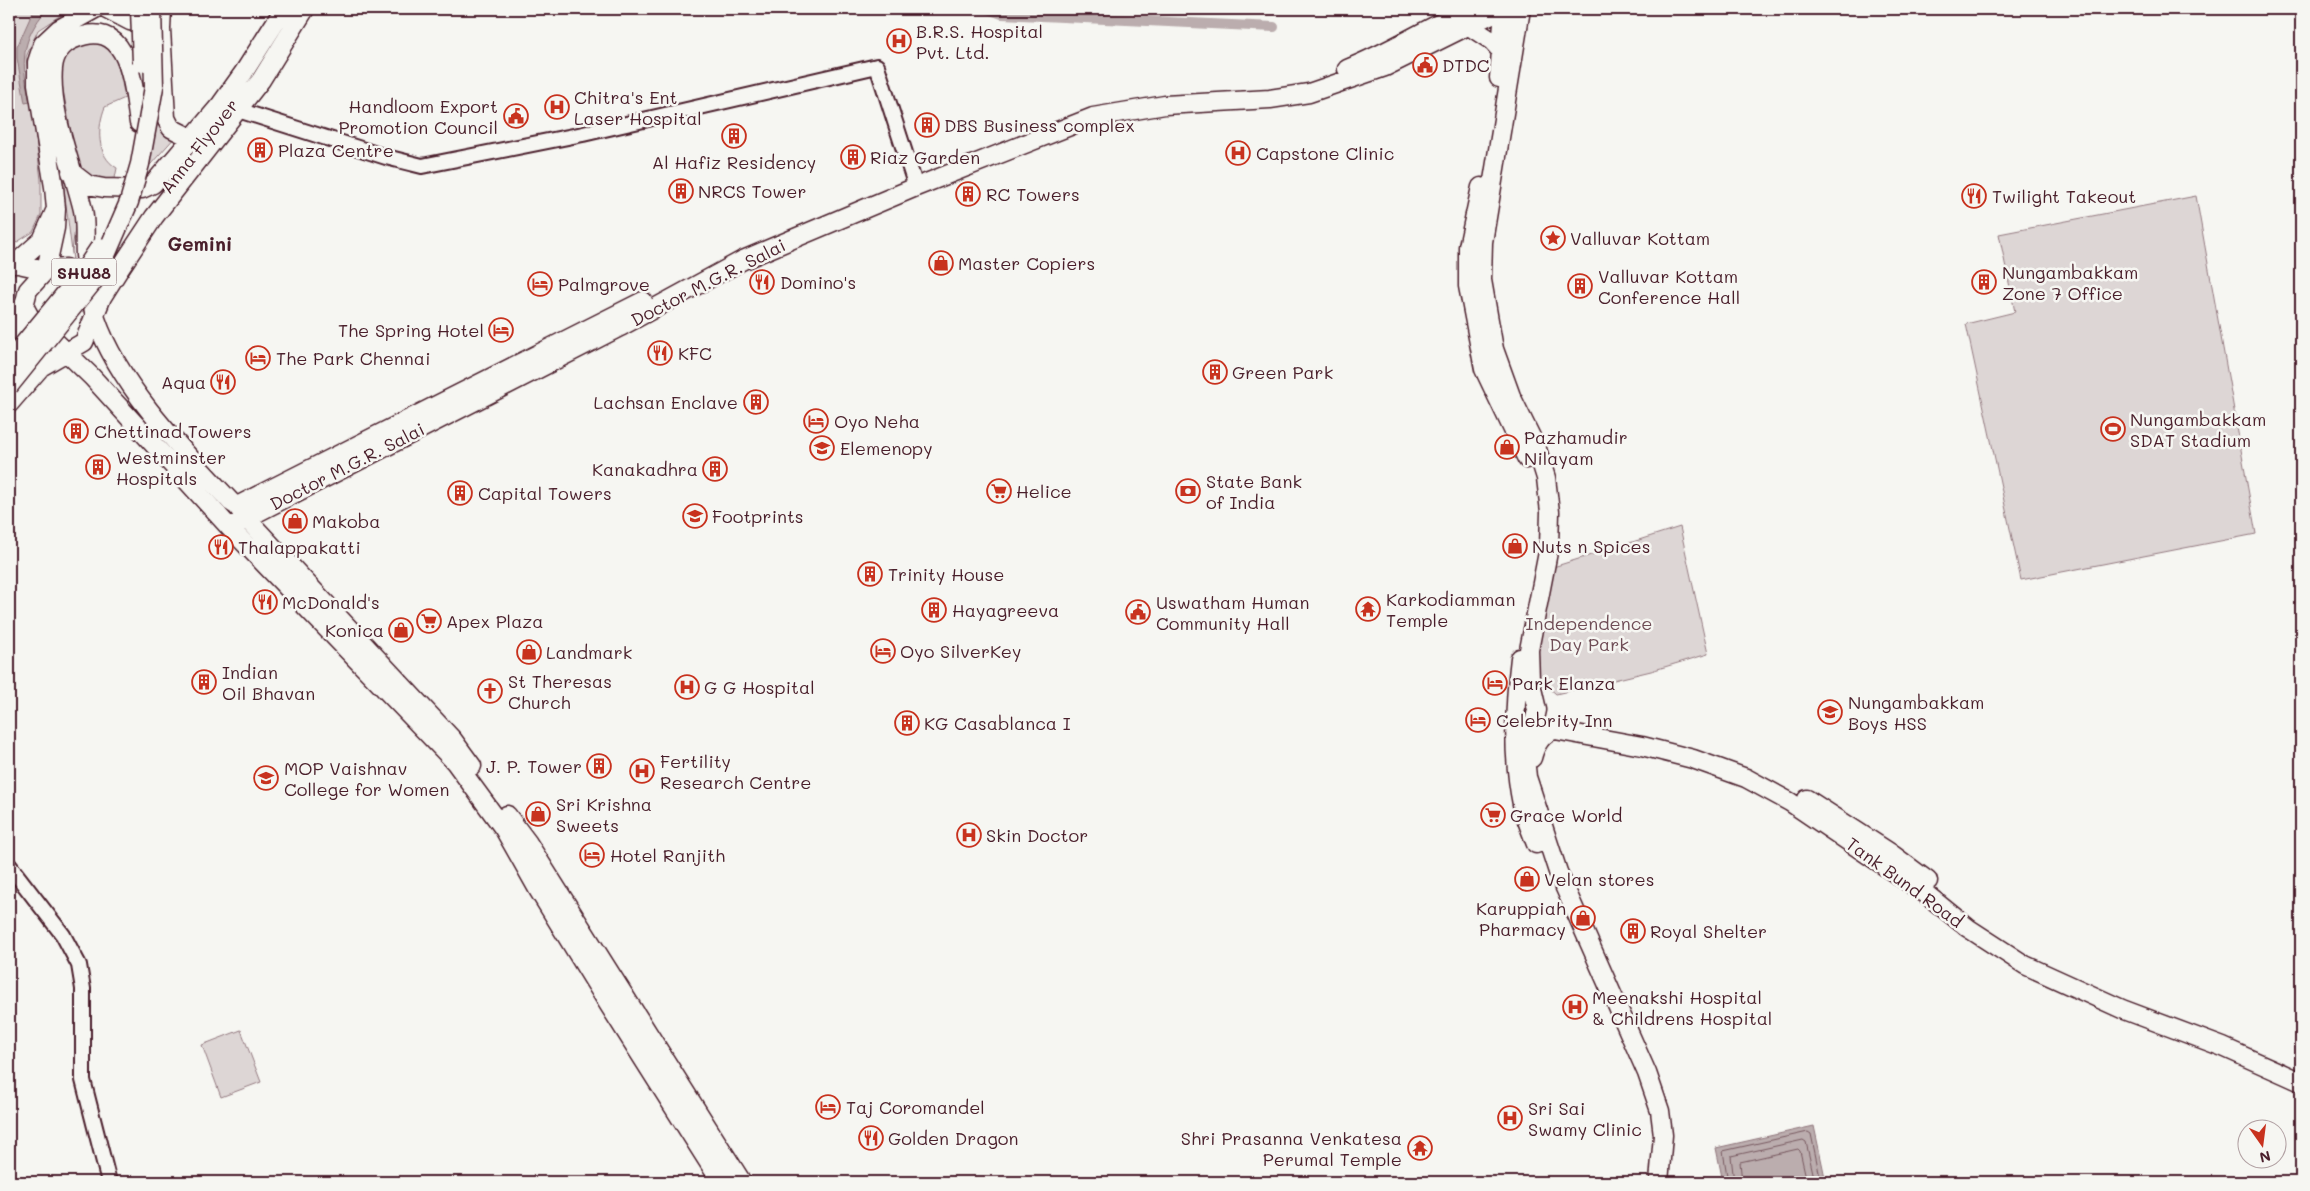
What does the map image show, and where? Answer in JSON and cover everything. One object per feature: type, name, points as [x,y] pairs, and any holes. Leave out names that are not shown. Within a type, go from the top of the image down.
[{"type":"main road","points":[[96,9],[59,29],[43,44],[37,62],[37,84],[56,209],[55,228],[46,270],[28,290],[24,306],[30,317],[80,365],[229,526],[401,694],[453,740],[521,834],[742,1182]]},
{"type":"main road","points":[[107,9],[130,21],[161,29]]},
{"type":"main road","name":"SHU88","points":[[9,362],[84,272],[105,238],[121,202],[132,166],[143,88],[140,9]]},
{"type":"main road","name":"Anna Flyover","points":[[93,281],[129,202],[140,164],[154,87],[152,9]]},
{"type":"main road","points":[[162,9],[161,29],[166,118],[171,128],[191,138]]},
{"type":"main road","points":[[71,172],[88,185],[142,189],[153,184],[221,104],[284,9]]},
{"type":"main road","name":"Anna Flyover","points":[[9,386],[242,91],[294,9]]},
{"type":"main road","points":[[9,404],[46,364],[84,342],[102,297],[154,217],[261,80],[305,9]]},
{"type":"main road","points":[[1503,9],[1501,51],[1489,147],[1468,247],[1468,286],[1484,369],[1497,399],[1525,451],[1540,513],[1541,546],[1522,637],[1518,668],[1514,728],[1516,765],[1522,805],[1547,877],[1577,946],[1614,1017],[1641,1079],[1660,1110]]},
{"type":"main road","name":"Doctor M.G.R. Salai","points":[[229,526],[241,512],[736,253],[914,182],[1093,117],[1165,105],[1309,93],[1385,67],[1465,14],[1503,9]]},
{"type":"main road","points":[[1522,9],[1483,242],[1482,280],[1494,349],[1511,396],[1537,449],[1546,478],[1550,512],[1549,546],[1529,650],[1530,680],[1537,710],[1524,758],[1527,777],[1558,872],[1647,1073],[1660,1110],[1663,1135],[1659,1182]]},
{"type":"main road","points":[[1465,14],[1501,51]]},
{"type":"main road","points":[[139,123],[132,84],[122,50],[114,40],[99,34],[86,34],[60,48],[53,67],[54,98],[71,172],[83,211],[85,257],[93,281],[95,317],[112,356],[146,405],[185,452],[241,512],[401,694],[455,762],[504,829],[594,981],[721,1182]]},
{"type":"main road","points":[[12,263],[42,240],[56,209]]},
{"type":"main road","points":[[12,263],[46,270],[66,268],[93,281]]},
{"type":"main road","points":[[9,306],[17,322],[46,364]]},
{"type":"main road","points":[[9,338],[46,364],[80,365]]},
{"type":"main road","name":"Tank Bund Road","points":[[1537,710],[1587,730],[1695,752],[1795,791],[1889,852],[1934,886],[2025,965],[2122,1009],[2223,1046],[2301,1082]]},
{"type":"main road","name":"Tank Bund Road","points":[[1527,777],[1538,743],[1545,735],[1556,730],[1642,746],[1693,759],[1746,778],[1790,802],[1988,934],[2029,955],[2110,991],[2228,1037],[2301,1071]]},
{"type":"main road","points":[[504,829],[521,834]]},
{"type":"street","points":[[238,110],[386,157],[422,166],[583,134],[878,66],[914,182]]},
{"type":"street","points":[[9,866],[63,935],[79,965],[83,989],[83,1080],[109,1182]]},
{"type":"green space","points":[[9,9],[63,9],[64,13],[38,30],[26,57],[41,180],[41,215],[33,232],[14,244],[9,244]]},
{"type":"green space","points":[[92,41],[107,44],[111,50],[119,70],[125,98],[105,107],[101,123],[100,140],[102,149],[110,163],[117,168],[115,178],[91,183],[78,170],[59,68],[71,50]]},
{"type":"green space","points":[[155,107],[176,136],[142,174]]},
{"type":"green space","points":[[65,169],[78,205],[72,251],[73,260],[62,173]]},
{"type":"green space","name":"Nungambakkam SDAT Stadium","points":[[2196,196],[2256,534],[2021,580],[1966,324],[2015,312],[1999,234]]},
{"type":"green space","name":"Independence Day Park","points":[[1680,527],[1708,654],[1651,671],[1556,694],[1538,678],[1533,654],[1550,568]]},
{"type":"green space","points":[[241,1030],[261,1082],[221,1097],[202,1045]]},
{"type":"water","points":[[34,9],[47,9],[27,42],[24,63],[30,102],[25,103],[17,58],[17,47]]},
{"type":"water","points":[[1814,1126],[1826,1182],[1723,1182],[1716,1148]]},
{"type":"waterway","points":[[988,9],[1002,14],[1274,27]]},
{"type":"place","name":"B.R.S. Hospital Pvt. Ltd.","points":[[899,41]]},
{"type":"place","name":"DTDC","points":[[1425,65]]},
{"type":"place","name":"Chitra's Ent Laser Hospital","points":[[557,107]]},
{"type":"place","name":"Handloom Export Promotion Council","points":[[516,116]]},
{"type":"place","name":"DBS Business complex","points":[[927,125]]},
{"type":"place","name":"Al Hafiz Residency","points":[[734,136]]},
{"type":"place","name":"Plaza Centre","points":[[260,150]]},
{"type":"place","name":"Capstone Clinic","points":[[1238,153]]},
{"type":"place","name":"Riaz Garden","points":[[853,157]]},
{"type":"place","name":"NRCS Tower","points":[[681,191]]},
{"type":"place","name":"RC Towers","points":[[968,194]]},
{"type":"place","name":"Twilight Takeout","points":[[1974,196]]},
{"type":"place","name":"Valluvar Kottam","points":[[1553,238]]},
{"type":"place","name":"Master Copiers","points":[[941,263]]},
{"type":"place","name":"Domino's","points":[[762,282]]},
{"type":"place","name":"Nungambakkam Zone 7 Office","points":[[1984,282]]},
{"type":"place","name":"Palmgrove","points":[[540,284]]},
{"type":"place","name":"Valluvar Kottam Conference Hall","points":[[1580,286]]},
{"type":"place","name":"The Spring Hotel","points":[[501,330]]},
{"type":"place","name":"KFC","points":[[660,353]]},
{"type":"place","name":"The Park Chennai","points":[[258,358]]},
{"type":"place","name":"Green Park","points":[[1215,372]]},
{"type":"place","name":"Aqua","points":[[223,382]]},
{"type":"place","name":"Lachsan Enclave","points":[[756,402]]},
{"type":"place","name":"Oyo Neha","points":[[816,421]]},
{"type":"place","name":"Nungambakkam SDAT Stadium","points":[[2113,429]]},
{"type":"place","name":"Chettinad Towers","points":[[76,431]]},
{"type":"place","name":"Pazhamudir Nilayam","points":[[1507,447]]},
{"type":"place","name":"Elemenopy","points":[[822,448]]},
{"type":"place","name":"Westminster Hospitals","points":[[98,467]]},
{"type":"place","name":"Kanakadhra","points":[[715,469]]},
{"type":"place","name":"Helice","points":[[999,491]]},
{"type":"place","name":"State Bank of India","points":[[1188,491]]},
{"type":"place","name":"Capital Towers","points":[[460,493]]},
{"type":"place","name":"Footprints","points":[[695,516]]},
{"type":"place","name":"Makoba","points":[[295,521]]},
{"type":"place","name":"Nuts n Spices","points":[[1515,546]]},
{"type":"place","name":"Thalappakatti","points":[[221,547]]},
{"type":"place","name":"Trinity House","points":[[870,574]]},
{"type":"place","name":"McDonald's","points":[[265,602]]},
{"type":"place","name":"Karkodiamman Temple","points":[[1368,609]]},
{"type":"place","name":"Hayagreeva","points":[[934,610]]},
{"type":"place","name":"Uswatham Human Community Hall","points":[[1138,612]]},
{"type":"place","name":"Apex Plaza","points":[[429,621]]},
{"type":"place","name":"Konica","points":[[401,630]]},
{"type":"place","name":"Oyo SilverKey","points":[[883,651]]},
{"type":"place","name":"Landmark","points":[[529,652]]},
{"type":"place","name":"Indian Oil Bhavan","points":[[204,682]]},
{"type":"place","name":"Park Elanza","points":[[1495,683]]},
{"type":"place","name":"G G Hospital","points":[[687,687]]},
{"type":"place","name":"St Theresas Church","points":[[490,691]]},
{"type":"place","name":"Nungambakkam Boys HSS","points":[[1830,712]]},
{"type":"place","name":"Celebrity Inn","points":[[1478,720]]},
{"type":"place","name":"KG Casablanca I","points":[[907,723]]},
{"type":"place","name":"J. P. Tower","points":[[599,766]]},
{"type":"place","name":"Fertility Research Centre","points":[[642,771]]},
{"type":"place","name":"MOP Vaishnav College for Women","points":[[266,778]]},
{"type":"place","name":"Sri Krishna Sweets","points":[[538,814]]},
{"type":"place","name":"Grace World","points":[[1493,815]]},
{"type":"place","name":"Skin Doctor","points":[[969,835]]},
{"type":"place","name":"Hotel Ranjith","points":[[592,855]]},
{"type":"place","name":"Velan stores","points":[[1527,879]]},
{"type":"place","name":"Karuppiah Pharmacy","points":[[1583,918]]},
{"type":"place","name":"Royal Shelter","points":[[1633,931]]},
{"type":"place","name":"Meenakshi Hospital & Childrens Hospital","points":[[1575,1007]]},
{"type":"place","name":"Taj Coromandel","points":[[828,1107]]},
{"type":"place","name":"Sri Sai Swamy Clinic","points":[[1510,1118]]},
{"type":"place","name":"Golden Dragon","points":[[871,1138]]},
{"type":"place","name":"Shri Prasanna Venkatesa Perumal Temple","points":[[1420,1148]]},
{"type":"district","name":"Gemini","points":[[200,243]]}]
